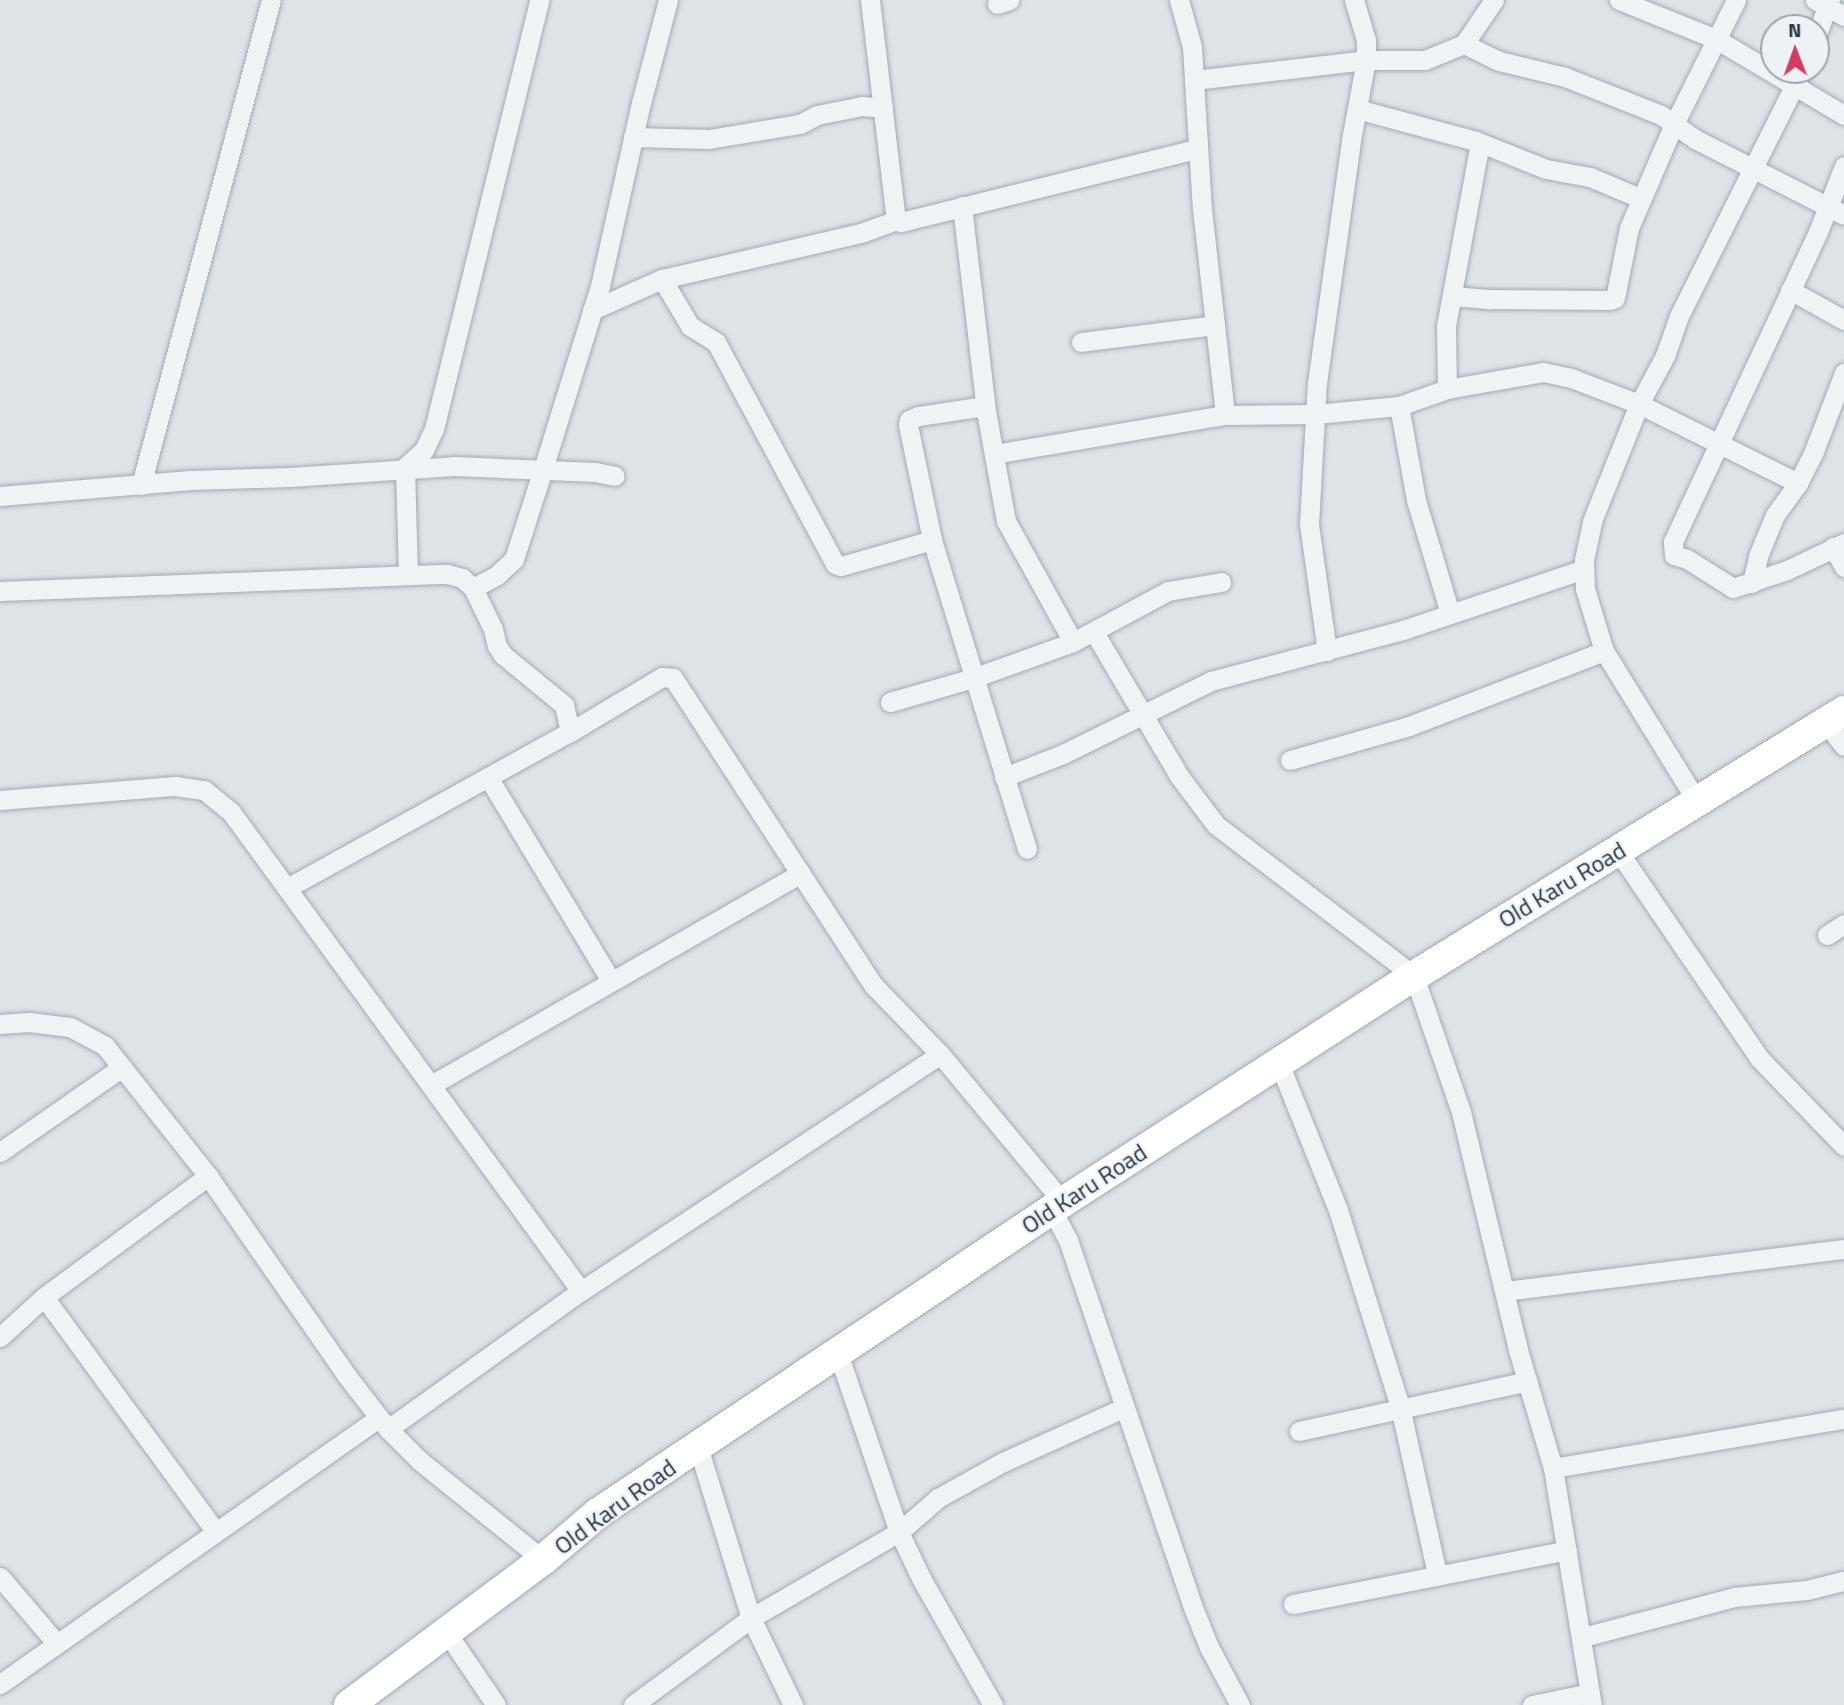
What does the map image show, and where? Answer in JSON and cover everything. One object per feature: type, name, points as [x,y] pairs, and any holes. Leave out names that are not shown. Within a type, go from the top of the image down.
[{"type":"main road","name":"Old Karu Road","points":[[349,1705],[543,1560],[598,1513],[1057,1206],[1414,976],[1698,803],[1838,727]]},
{"type":"street","points":[[141,485],[271,0]]},
{"type":"street","points":[[408,575],[405,467],[424,450],[434,429],[539,0]]},
{"type":"street","points":[[474,589],[497,575],[514,559],[592,310],[668,0]]},
{"type":"street","points":[[870,0],[896,220]]},
{"type":"street","points":[[1179,0],[1192,47],[1197,149],[1225,415]]},
{"type":"street","points":[[1327,651],[1308,524],[1315,414],[1366,61],[1366,40],[1354,0]]},
{"type":"street","points":[[1194,80],[1366,61],[1425,60],[1464,44],[1494,0]]},
{"type":"street","points":[[1619,0],[1760,60]]},
{"type":"street","points":[[1452,296],[1490,299],[1615,298],[1629,228],[1674,124],[1736,0]]},
{"type":"street","points":[[1464,44],[1499,61],[1565,77],[1661,115],[1752,169],[1835,210]]},
{"type":"street","points":[[1698,803],[1604,651],[1585,589],[1584,569],[1592,522],[1639,404],[1665,356],[1679,316],[1796,84]]},
{"type":"street","points":[[1806,84],[1844,115]]},
{"type":"street","points":[[633,137],[709,139],[800,124],[817,115],[862,106],[883,108]]},
{"type":"street","points":[[1357,109],[1480,143],[1546,169],[1590,177],[1642,199]]},
{"type":"street","points":[[1447,389],[1444,347],[1480,143]]},
{"type":"street","points":[[592,310],[662,279],[861,233],[896,220],[901,222],[1197,149]]},
{"type":"street","points":[[1844,166],[1835,210],[1790,290],[1673,542],[1674,555],[1687,559],[1733,588],[1752,583],[1839,545],[1844,567]]},
{"type":"street","points":[[962,206],[985,406],[1006,521],[1073,642]]},
{"type":"street","points":[[662,279],[690,326],[716,342],[835,564],[841,566],[932,540]]},
{"type":"street","points":[[1790,290],[1844,320]]},
{"type":"street","points":[[1081,342],[1215,326]]},
{"type":"street","points":[[994,454],[1225,415],[1315,414],[1399,406],[1447,389],[1543,372],[1571,378],[1639,404],[1798,483]]},
{"type":"street","points":[[1752,583],[1758,556],[1775,515],[1798,483],[1814,451],[1844,373]]},
{"type":"street","points":[[985,406],[909,420],[918,482],[932,540],[972,678],[1027,849]]},
{"type":"street","points":[[1399,406],[1416,500],[1450,613]]},
{"type":"street","points":[[0,496],[405,467],[543,469],[615,476]]},
{"type":"street","points":[[1004,777],[1063,754],[1226,676],[1327,651],[1584,569]]},
{"type":"street","points":[[0,591],[447,574],[462,578],[474,589],[503,655],[564,705],[570,732]]},
{"type":"street","points":[[890,702],[972,678],[1073,642],[1168,591],[1221,582]]},
{"type":"street","points":[[1094,632],[1179,776],[1216,825],[1414,976],[1461,1112],[1528,1381],[1553,1468],[1583,1637],[1591,1699],[1532,1705]]},
{"type":"street","points":[[1290,760],[1409,726],[1604,651]]},
{"type":"street","points":[[287,888],[570,732],[662,677],[673,678],[874,986],[940,1054],[1057,1206],[1123,1408],[1196,1615],[1209,1647],[1240,1705]]},
{"type":"street","points":[[488,777],[611,981]]},
{"type":"street","points":[[0,800],[175,786],[205,790],[231,812],[581,1291]]},
{"type":"street","points":[[1618,851],[1760,1059],[1844,1146]]},
{"type":"street","points":[[430,1085],[801,873]]},
{"type":"street","points":[[1827,935],[1844,923]]},
{"type":"street","points":[[0,1024],[29,1022],[70,1027],[105,1046],[208,1176],[383,1424],[420,1461],[543,1560]]},
{"type":"street","points":[[0,1684],[216,1532],[940,1054]]},
{"type":"street","points":[[1279,1063],[1338,1210],[1400,1408],[1437,1574]]},
{"type":"street","points":[[0,1152],[121,1068]]},
{"type":"street","points":[[0,1337],[44,1297],[208,1176]]},
{"type":"street","points":[[1505,1291],[1844,1249]]},
{"type":"street","points":[[44,1297],[216,1532]]},
{"type":"street","points":[[838,1353],[900,1532],[922,1580],[993,1705]]},
{"type":"street","points":[[1298,1430],[1528,1381]]},
{"type":"street","points":[[632,1705],[751,1618],[900,1532],[938,1499],[1003,1462],[1123,1408]]},
{"type":"street","points":[[1553,1468],[1844,1419]]},
{"type":"street","points":[[698,1447],[751,1618],[793,1705]]},
{"type":"street","points":[[1293,1604],[1567,1550]]},
{"type":"street","points":[[0,1577],[57,1644]]},
{"type":"street","points":[[1583,1637],[1734,1597],[1807,1590],[1844,1581]]},
{"type":"street","points":[[447,1633],[496,1705]]}]
